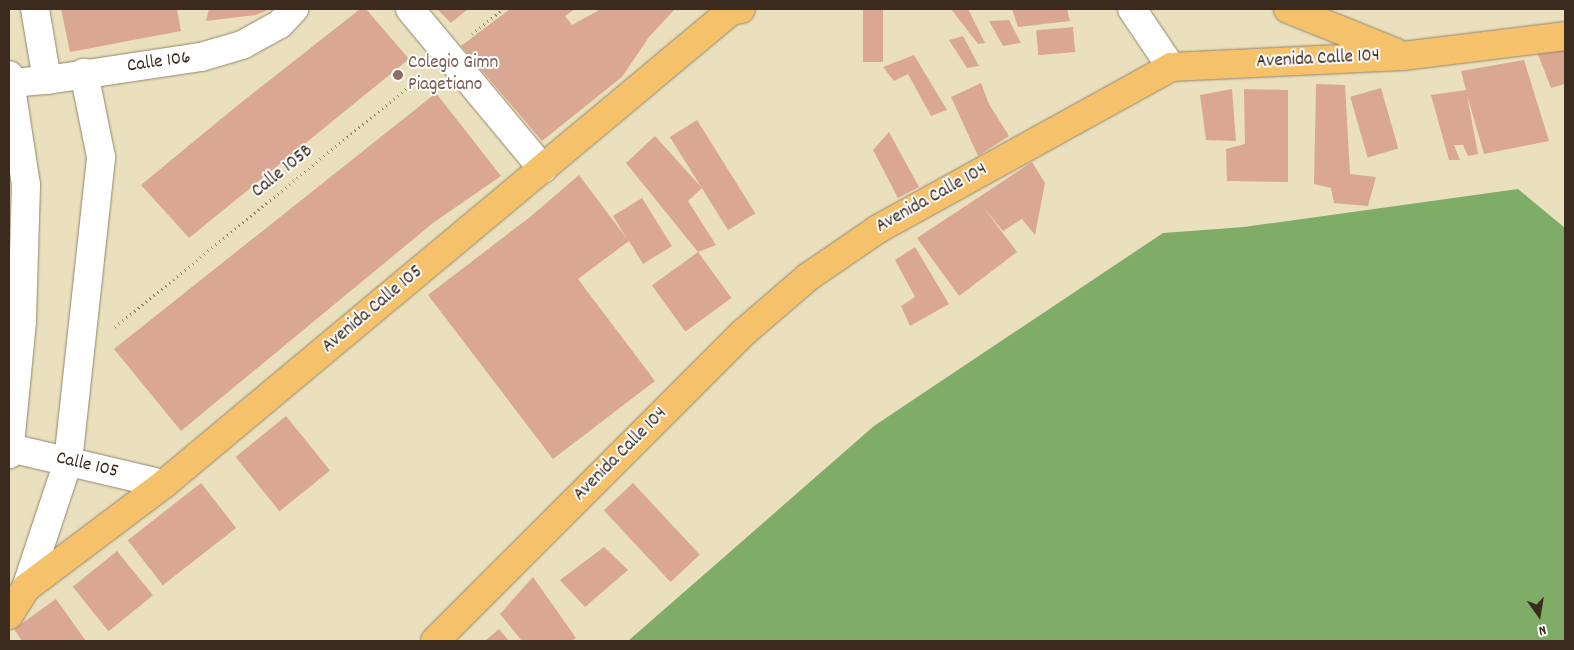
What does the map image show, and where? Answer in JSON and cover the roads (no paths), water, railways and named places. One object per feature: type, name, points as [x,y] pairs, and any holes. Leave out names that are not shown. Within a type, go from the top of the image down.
[{"type":"main road","points":[[1288,9],[1403,56]]},
{"type":"main road","name":"Avenida Calle 105","points":[[9,615],[26,588],[164,484],[734,10]]},
{"type":"main road","name":"Avenida Calle 104","points":[[435,641],[743,333],[808,277],[878,229],[1171,67],[1403,56],[1565,36]]},
{"type":"street","points":[[35,9],[47,80]]},
{"type":"street","name":"Calle 106","points":[[10,79],[47,80],[201,57],[242,45],[280,24],[294,9]]},
{"type":"street","points":[[410,9],[543,169]]},
{"type":"street","points":[[1132,9],[1171,67]]},
{"type":"street","points":[[26,588],[68,462],[80,356],[102,157],[84,73]]},
{"type":"street","points":[[9,451],[22,322],[26,185],[10,79]]},
{"type":"street","name":"Calle 105","points":[[9,451],[68,462],[164,484]]},
{"type":"place","name":"Colegio Gimn Piagetiano","points":[[398,75]]}]
